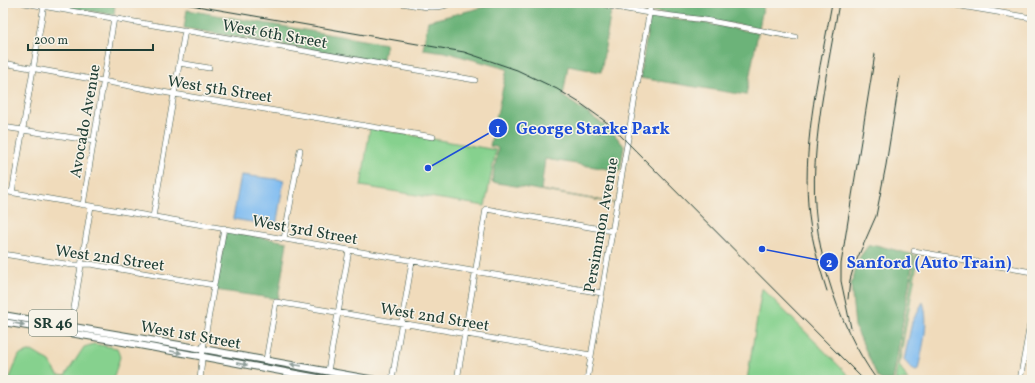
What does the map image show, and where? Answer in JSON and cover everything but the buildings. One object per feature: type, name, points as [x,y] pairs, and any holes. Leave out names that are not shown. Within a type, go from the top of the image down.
[{"type":"main road","name":"West 1st Street","points":[[3,315],[375,380]]},
{"type":"main road","name":"West 1st Street","points":[[3,322],[112,340],[328,380],[336,376],[351,378],[359,377]]},
{"type":"main road","points":[[50,330],[55,328],[63,329],[71,326]]},
{"type":"main road","points":[[306,376],[314,374],[322,375],[328,371]]},
{"type":"street","name":"West 6th Street","points":[[24,3],[44,5],[475,80]]},
{"type":"street","points":[[401,3],[436,8],[448,4]]},
{"type":"street","points":[[602,3],[609,6],[705,20],[795,37]]},
{"type":"street","name":"Persimmon Avenue","points":[[587,380],[651,3]]},
{"type":"street","points":[[12,193],[44,5]]},
{"type":"street","points":[[955,5],[1032,18]]},
{"type":"street","name":"Avocado Avenue","points":[[82,205],[114,18]]},
{"type":"street","points":[[153,217],[185,30]]},
{"type":"street","name":"West 5th Street","points":[[3,63],[103,82],[433,137]]},
{"type":"street","points":[[179,63],[209,68]]},
{"type":"street","points":[[3,127],[94,141]]},
{"type":"street","points":[[284,239],[300,150]]},
{"type":"street","name":"West 3rd Street","points":[[3,191],[602,293]]},
{"type":"street","points":[[71,326],[91,206]]},
{"type":"street","points":[[457,380],[486,209],[612,231]]},
{"type":"street","points":[[200,380],[203,349],[224,228]]},
{"type":"street","points":[[328,371],[349,250]]},
{"type":"street","points":[[914,251],[1032,272]]},
{"type":"street","name":"West 2nd Street","points":[[3,254],[72,265],[90,264],[214,285]]},
{"type":"street","points":[[392,380],[412,261]]},
{"type":"street","name":"West 2nd Street","points":[[266,360],[276,302],[591,356]]},
{"type":"street","points":[[1020,380],[1032,313]]},
{"type":"green space","points":[[115,3],[114,15],[46,4]]},
{"type":"green space","points":[[500,3],[596,3],[608,8],[639,14],[611,10],[601,72],[568,66],[563,96],[611,130],[624,146],[620,171],[545,159],[541,190],[615,203],[492,182],[498,149],[490,146],[507,69],[445,52],[423,49],[428,21]]},
{"type":"green space","points":[[608,3],[649,3],[647,10]]},
{"type":"green space","points":[[653,3],[764,3],[759,28],[651,11]]},
{"type":"green space","points":[[187,10],[386,44],[382,62],[184,28]]},
{"type":"green space","points":[[650,16],[704,23],[758,33],[746,95],[640,78]]},
{"type":"green space","points":[[370,128],[496,150],[485,206],[361,186]]},
{"type":"green space","points":[[226,231],[287,242],[278,299],[215,290]]},
{"type":"green space","points":[[876,245],[914,255],[893,380],[882,380],[878,378],[855,326],[851,285],[859,258],[868,246]]},
{"type":"green space","points":[[916,255],[918,255],[918,258],[899,365],[908,380],[895,380]]},
{"type":"green space","points":[[762,288],[853,380],[747,380]]},
{"type":"green space","points":[[94,344],[117,348],[120,357],[113,380],[9,380],[19,355],[32,351],[50,362],[58,375],[65,376],[84,347]]},
{"type":"water","points":[[241,175],[284,180],[276,226],[233,219]]},
{"type":"water","points":[[923,302],[926,327],[918,370],[916,371],[912,369],[904,360],[912,322]]},
{"type":"railway","points":[[179,3],[464,52],[517,70],[557,89],[580,103],[609,124],[864,380]]},
{"type":"railway","points":[[827,291],[811,227],[807,180],[810,129],[832,3]]},
{"type":"railway","points":[[839,3],[819,124],[814,193],[821,250],[837,305],[848,332],[877,380]]},
{"type":"railway","points":[[851,328],[841,281],[841,264],[875,54]]},
{"type":"railway","points":[[848,299],[850,280],[854,266],[876,216],[900,77]]},
{"type":"place","name":"George Starke Park","points":[[428,168]]},
{"type":"place","name":"Sanford (Auto Train)","points":[[762,249]]}]
